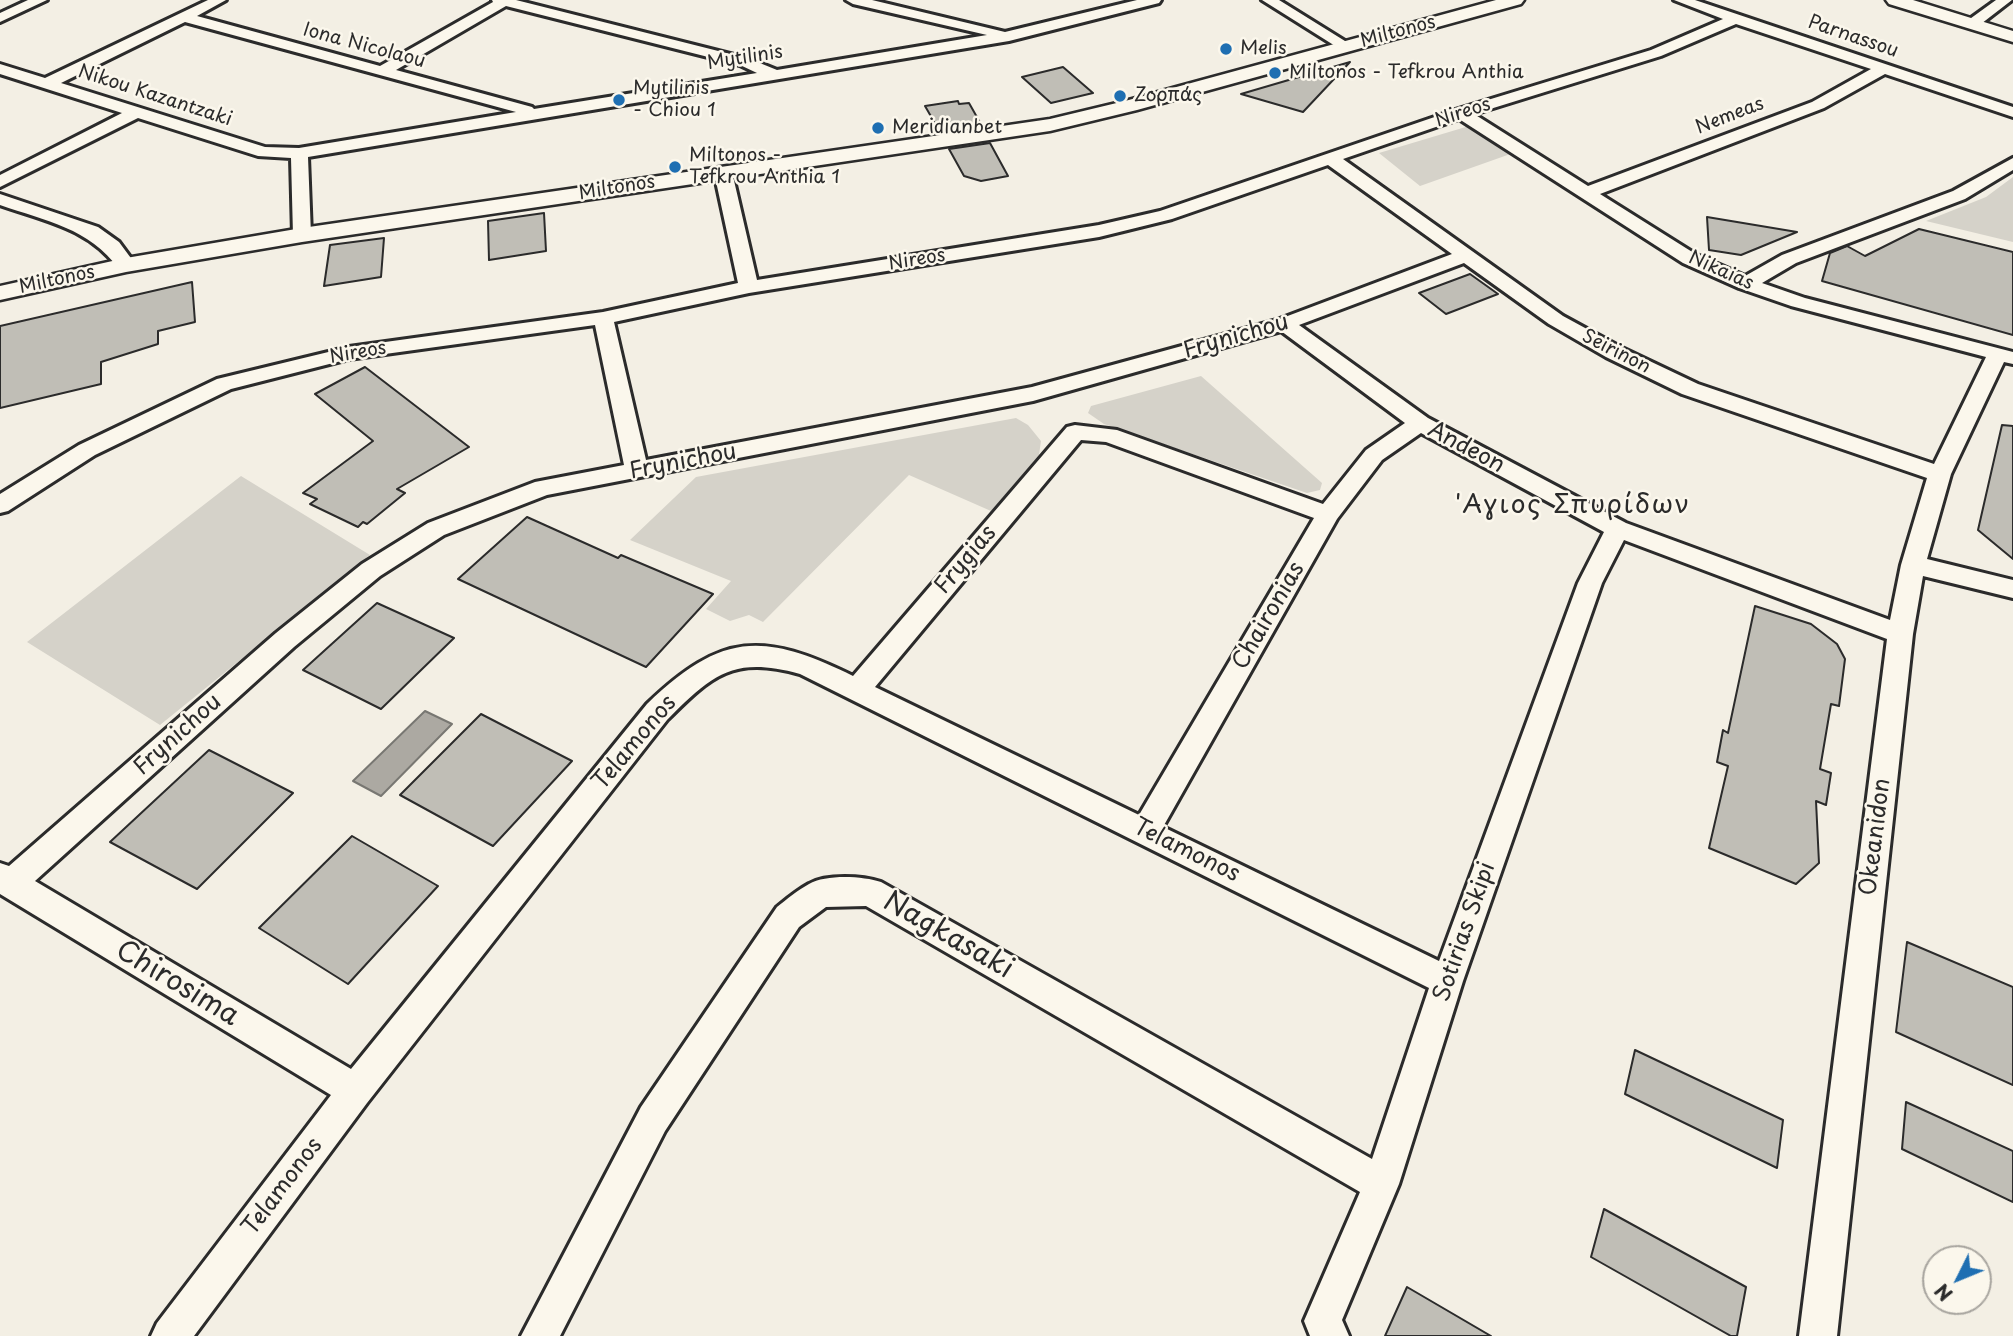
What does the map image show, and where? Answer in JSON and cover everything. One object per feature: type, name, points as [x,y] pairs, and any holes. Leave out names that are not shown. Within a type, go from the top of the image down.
[{"type":"street","points":[[0,18],[40,0]]},
{"type":"street","points":[[48,83],[219,0]]},
{"type":"street","points":[[853,0],[1009,36]]},
{"type":"street","name":"Mytilinis","points":[[299,153],[534,112],[1009,36],[1154,0]]},
{"type":"street","points":[[1269,0],[1345,47]]},
{"type":"street","name":"Miltonos","points":[[0,293],[126,265],[302,235],[1050,125],[1130,106],[1515,0]]},
{"type":"street","name":"Parnassou","points":[[1681,0],[2013,112]]},
{"type":"street","points":[[1895,0],[2013,37]]},
{"type":"street","points":[[1972,24],[2005,0]]},
{"type":"street","points":[[382,71],[502,1],[745,62],[775,75]]},
{"type":"street","name":"Iona Nicolaou","points":[[184,16],[534,112]]},
{"type":"street","name":"Nireos","points":[[87,450],[224,384],[349,352],[603,318],[749,287],[1099,231],[1166,215],[1461,113],[1656,53],[1737,18]]},
{"type":"street","name":"Nemeas","points":[[1586,193],[1818,105],[1884,68]]},
{"type":"street","name":"Nikou Kazantzaki","points":[[0,69],[264,152],[299,153]]},
{"type":"street","points":[[0,182],[136,112]]},
{"type":"street","name":"Nikaias","points":[[1461,113],[1690,259],[1746,284],[1798,302],[2005,357]]},
{"type":"street","points":[[299,153],[302,235]]},
{"type":"street","name":"Seirinon","points":[[1330,158],[1556,320],[1613,352],[1690,389],[1940,474]]},
{"type":"street","points":[[1746,284],[1789,259],[1959,195],[2013,163]]},
{"type":"street","points":[[723,172],[749,287]]},
{"type":"street","points":[[0,199],[90,231],[112,246],[126,265]]},
{"type":"street","name":"Frynichou","points":[[5,880],[285,640],[371,570],[436,529],[543,488],[1032,394],[1283,324],[1467,255]]},
{"type":"street","points":[[603,318],[637,470]]},
{"type":"street","name":"Andeon","points":[[1283,324],[1420,424],[1618,529],[1900,634]]},
{"type":"street","name":"Okeanidon","points":[[1818,1336],[1900,634],[1913,565],[1940,474],[2005,357]]},
{"type":"street","name":"Chaironias","points":[[1145,831],[1328,514],[1374,455],[1420,424]]},
{"type":"street","name":"Frygias","points":[[858,689],[1075,432],[1109,435],[1328,514]]},
{"type":"street","points":[[0,505],[87,450]]},
{"type":"street","name":"Sotirias Skipi","points":[[1330,1336],[1323,1321],[1381,1184],[1447,981],[1590,583],[1618,529]]},
{"type":"street","points":[[1913,565],[2013,589]]},
{"type":"street","name":"Telamonos","points":[[170,1336],[355,1091],[657,712],[686,683],[723,661],[762,654],[806,665],[1447,981]]},
{"type":"street","name":"Chirosima","points":[[5,880],[355,1091]]},
{"type":"street","name":"Nagkasaki","points":[[540,1336],[653,1119],[788,917],[820,893],[870,892],[1381,1184]]},
{"type":"shaded area","points":[[1469,126],[1516,152],[1420,186],[1379,153]]},
{"type":"shaded area","points":[[2013,177],[2013,242],[1926,221],[1986,197]]},
{"type":"shaded area","points":[[1201,376],[1322,483],[1320,490],[1307,493],[1104,424],[1088,413],[1091,406]]},
{"type":"shaded area","points":[[1016,418],[1028,425],[1041,441],[1039,455],[991,511],[909,475],[763,622],[749,615],[730,621],[706,609],[731,581],[630,540],[696,477]]},
{"type":"shaded area","points":[[241,476],[370,555],[160,725],[27,642]]},
{"type":"shaded area","points":[[425,711],[452,724],[381,796],[353,781]]},
{"type":"building","points":[[1350,62],[1303,112],[1241,94]]},
{"type":"building","points":[[1063,67],[1093,93],[1051,103],[1022,77]]},
{"type":"building","points":[[958,101],[959,104],[969,103],[982,126],[940,132],[925,106]]},
{"type":"building","points":[[990,143],[1008,176],[981,181],[964,176],[949,149]]},
{"type":"building","points":[[544,213],[546,251],[489,260],[488,221]]},
{"type":"building","points":[[1707,217],[1797,232],[1741,255],[1709,250]]},
{"type":"building","points":[[1919,229],[2013,252],[2013,335],[1822,281],[1830,253],[1847,246],[1865,256]]},
{"type":"building","points":[[384,238],[381,277],[324,286],[330,245]]},
{"type":"building","points":[[1470,274],[1498,294],[1446,314],[1419,293]]},
{"type":"building","points":[[192,282],[195,322],[158,331],[158,344],[101,362],[101,384],[0,408],[0,326]]},
{"type":"building","points":[[365,367],[469,447],[397,489],[405,493],[367,524],[363,522],[358,527],[310,504],[317,499],[303,493],[373,441],[315,394]]},
{"type":"building","points":[[2002,425],[2013,426],[2013,559],[1978,530]]},
{"type":"building","points":[[527,517],[618,558],[621,555],[713,594],[646,667],[458,579]]},
{"type":"building","points":[[377,603],[454,638],[381,709],[303,670]]},
{"type":"building","points":[[1755,606],[1811,624],[1837,644],[1845,659],[1839,706],[1831,704],[1820,769],[1831,773],[1826,805],[1816,801],[1819,863],[1796,884],[1709,848],[1728,766],[1717,762],[1723,730],[1728,733]]},
{"type":"building","points":[[481,714],[572,761],[493,846],[400,795]]},
{"type":"building","points":[[209,750],[293,793],[197,889],[110,842]]},
{"type":"building","points":[[352,836],[438,886],[348,984],[259,928]]},
{"type":"building","points":[[1907,942],[2013,987],[2013,1085],[1896,1032]]},
{"type":"building","points":[[1635,1050],[1783,1120],[1777,1168],[1625,1094]]},
{"type":"building","points":[[1906,1102],[2013,1151],[2013,1202],[1902,1149]]},
{"type":"building","points":[[1604,1209],[1746,1287],[1737,1336],[1731,1336],[1591,1257]]},
{"type":"building","points":[[1407,1287],[1491,1336],[1385,1336]]},
{"type":"place","name":"Melis","points":[[1226,49]]},
{"type":"place","name":"Miltonos - Tefkrou Anthia","points":[[1275,73]]},
{"type":"place","name":"Ζορπάς","points":[[1120,96]]},
{"type":"place","name":"Mytilinis - Chiou 1","points":[[619,100]]},
{"type":"place","name":"Meridianbet","points":[[878,128]]},
{"type":"place","name":"Miltonos - Tefkrou Anthia 1","points":[[675,167]]},
{"type":"district","name":"'Αγιος Σπυρίδων","points":[[1573,506]]}]
